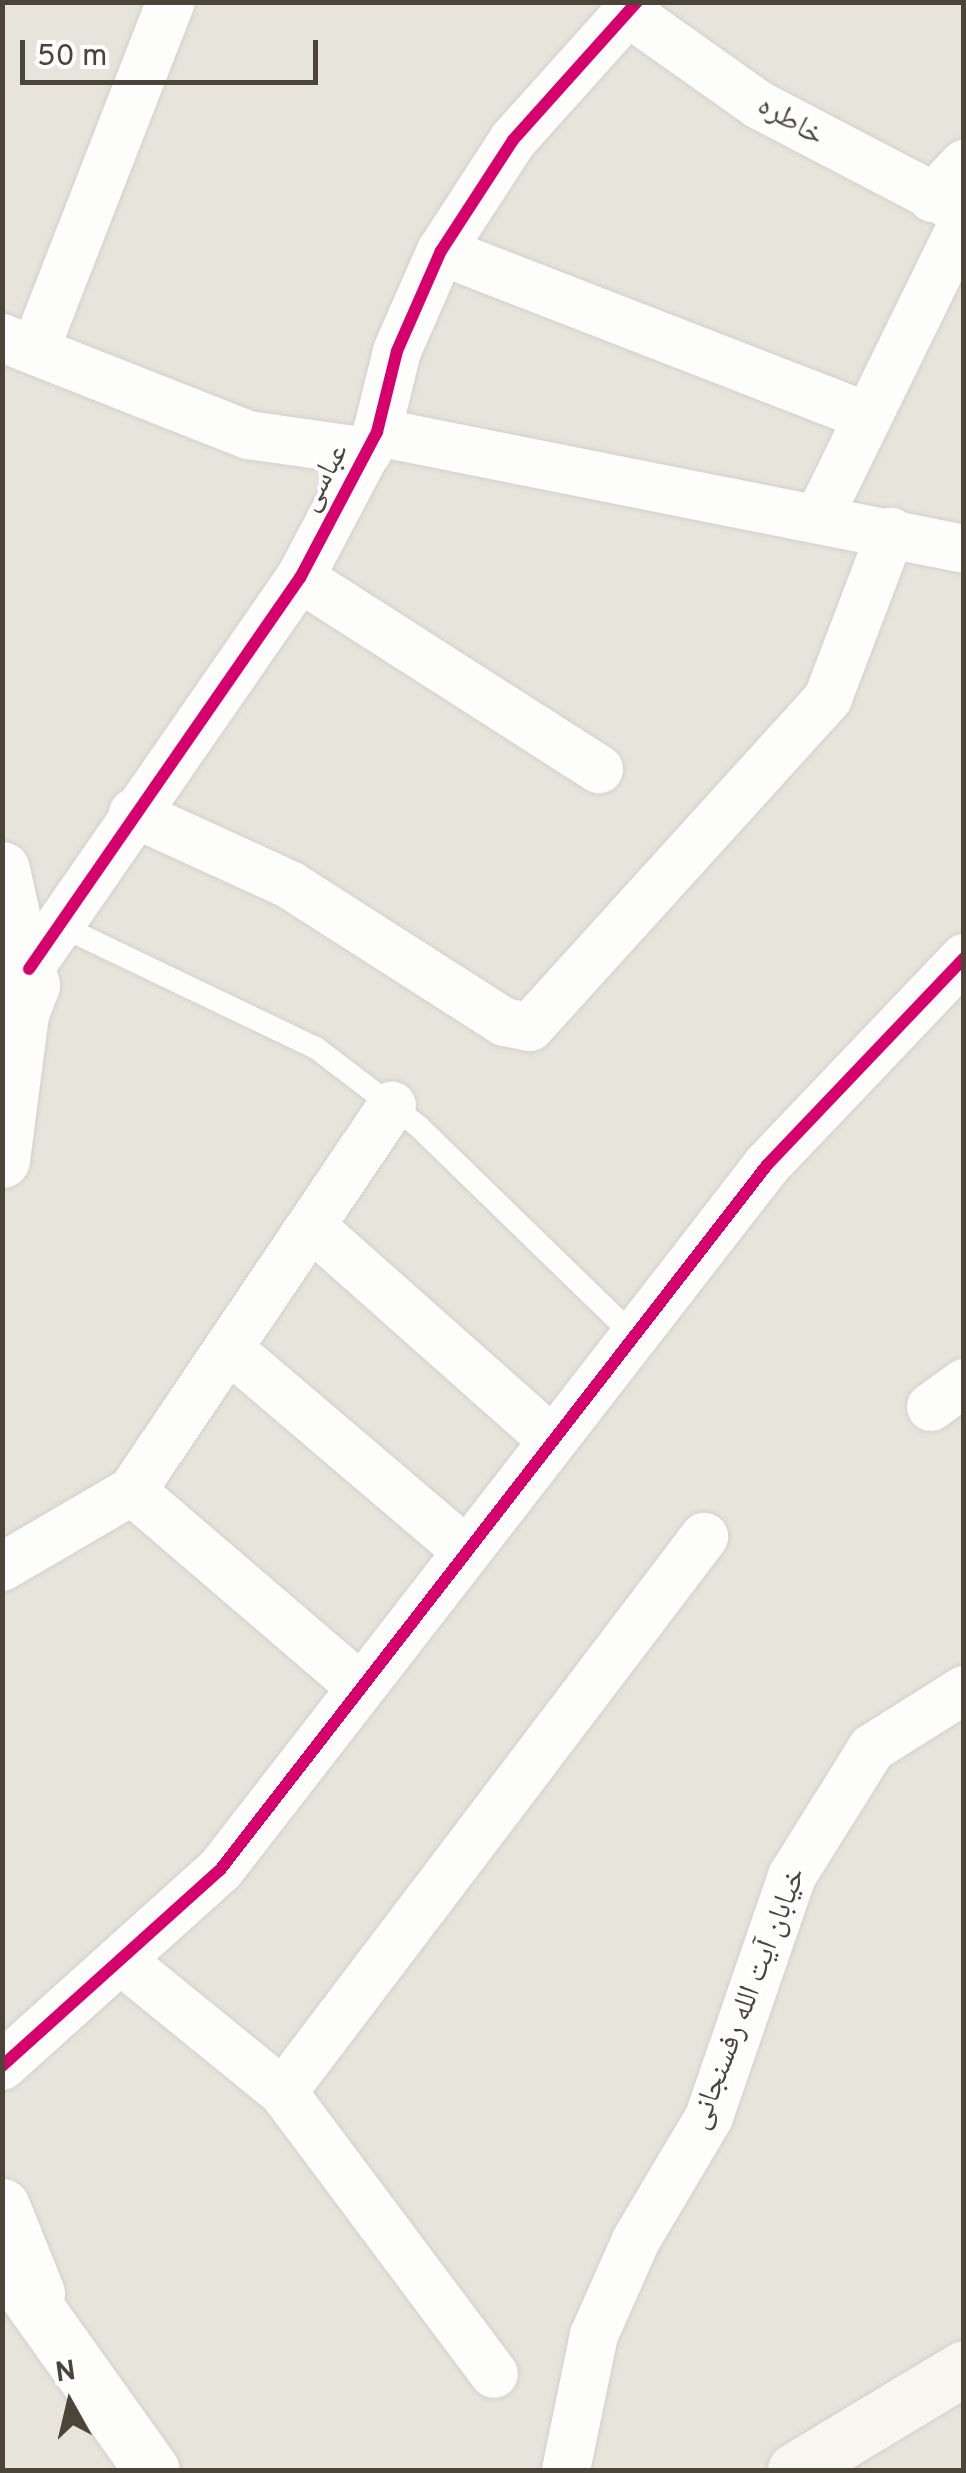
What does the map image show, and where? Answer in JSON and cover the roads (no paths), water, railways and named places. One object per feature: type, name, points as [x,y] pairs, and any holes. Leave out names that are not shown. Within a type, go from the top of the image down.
[{"type":"main road","points":[[795,2470],[964,2368]]},
{"type":"street","points":[[171,2],[19,344],[248,435],[373,442],[819,516],[964,548]]},
{"type":"street","name":"خاطره","points":[[633,8],[758,105],[956,199]]},
{"type":"street","name":"عباسی","points":[[23,972],[300,578],[373,442],[397,350],[440,251],[512,140],[633,8]]},
{"type":"street","points":[[819,516],[868,417],[956,199]]},
{"type":"street","points":[[440,251],[868,417]]},
{"type":"street","points":[[134,813],[290,886],[504,1022],[530,1027],[828,698],[891,532]]},
{"type":"street","points":[[300,578],[599,770]]},
{"type":"street","points":[[2,869],[23,972],[2,1160]]},
{"type":"street","points":[[2,2066],[123,1962],[220,1870],[464,1549],[827,1096],[964,958]]},
{"type":"street","points":[[2,1567],[132,1490],[392,1106]]},
{"type":"street","points":[[311,1226],[552,1440]]},
{"type":"street","points":[[228,1348],[464,1549]]},
{"type":"street","points":[[132,1490],[358,1685]]},
{"type":"street","points":[[283,2092],[704,1537]]},
{"type":"street","name":"خیابان آیت الله رفسنجانی","points":[[566,2470],[594,2336],[708,2117],[792,1876],[872,1748],[964,1690]]},
{"type":"street","points":[[123,1962],[283,2092],[494,2374]]},
{"type":"street","points":[[2,2206],[48,2319]]},
{"type":"street","points":[[2,2260],[48,2319],[152,2470]]},
{"type":"lane","points":[[23,972],[316,1048],[392,1106],[635,1337]]}]
